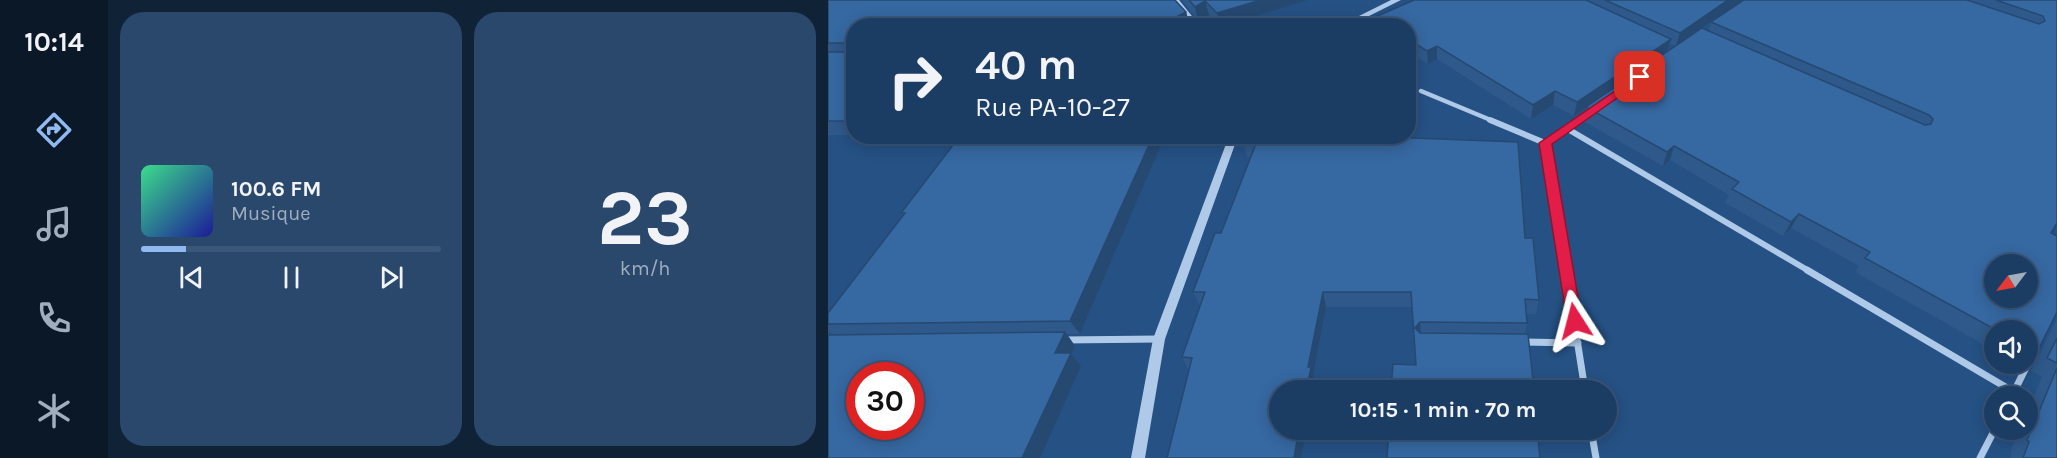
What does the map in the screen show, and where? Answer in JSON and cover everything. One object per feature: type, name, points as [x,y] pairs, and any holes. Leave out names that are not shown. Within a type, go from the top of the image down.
[{"type":"street","points":[[1175,0],[1190,18]]},
{"type":"street","points":[[1358,18],[1394,0]]},
{"type":"street","points":[[1421,91],[1545,143]]},
{"type":"street","points":[[1545,143],[1593,109]]},
{"type":"street","points":[[1566,128],[2000,386]]},
{"type":"street","points":[[1545,143],[1584,380]]},
{"type":"street","points":[[1138,458],[1159,339],[1231,144]]},
{"type":"street","points":[[1053,340],[1159,339]]},
{"type":"street","points":[[2017,386],[2041,339]]},
{"type":"street","points":[[1511,342],[1578,343]]},
{"type":"street","points":[[1593,440],[1596,458]]},
{"type":"street","points":[[1980,458],[1989,440]]},
{"type":"building","points":[[828,0],[1175,0],[1186,12],[1174,18],[846,18],[846,45],[828,43]]},
{"type":"building","points":[[1189,0],[1261,0],[1217,13],[1205,1],[1195,7]]},
{"type":"building","points":[[1414,0],[1586,0],[1671,39],[1577,102],[1555,91],[1533,105],[1437,46],[1427,51],[1416,44],[1416,18],[1373,18]]},
{"type":"building","points":[[1605,0],[1728,0],[1680,33]]},
{"type":"building","points":[[1744,0],[1967,0],[2039,24],[2045,21],[2043,16],[1996,0],[2057,0],[2057,223],[2051,233],[2057,236],[2057,312],[2038,350],[2038,320],[1984,320],[1984,323],[1865,258],[1870,252],[1799,214],[1791,222],[1732,189],[1739,182],[1674,146],[1667,152],[1586,107],[1702,28],[1925,125],[1931,124],[1933,119],[1929,115],[1711,22]]},
{"type":"building","points":[[846,50],[846,121],[828,121],[828,52],[844,52]]},
{"type":"building","points":[[1416,138],[1518,142],[1525,238],[1533,238],[1539,300],[1525,299],[1527,323],[1420,322],[1415,328],[1420,333],[1528,334],[1533,380],[1392,380],[1393,364],[1416,365],[1411,292],[1323,292],[1308,367],[1311,367],[1309,380],[1269,380],[1269,440],[1297,440],[1294,458],[1167,458],[1192,358],[1182,357],[1205,292],[1193,292],[1215,233],[1221,233],[1256,144],[1416,144]]},
{"type":"building","points":[[954,144],[1149,144],[1070,321],[828,324],[828,313],[905,213],[901,213]]},
{"type":"building","points":[[1065,332],[1055,353],[1071,353],[1022,458],[828,458],[828,335]]},
{"type":"building","points":[[2057,338],[2057,363],[2047,358]]},
{"type":"building","points":[[2057,368],[2057,458],[2023,458],[2029,442],[2027,440],[2038,440],[2038,414]]},
{"type":"building","points":[[1388,440],[1538,440],[1540,458],[1387,458]]},
{"type":"route","points":[[1575,321],[1545,143],[1640,77]]}]
